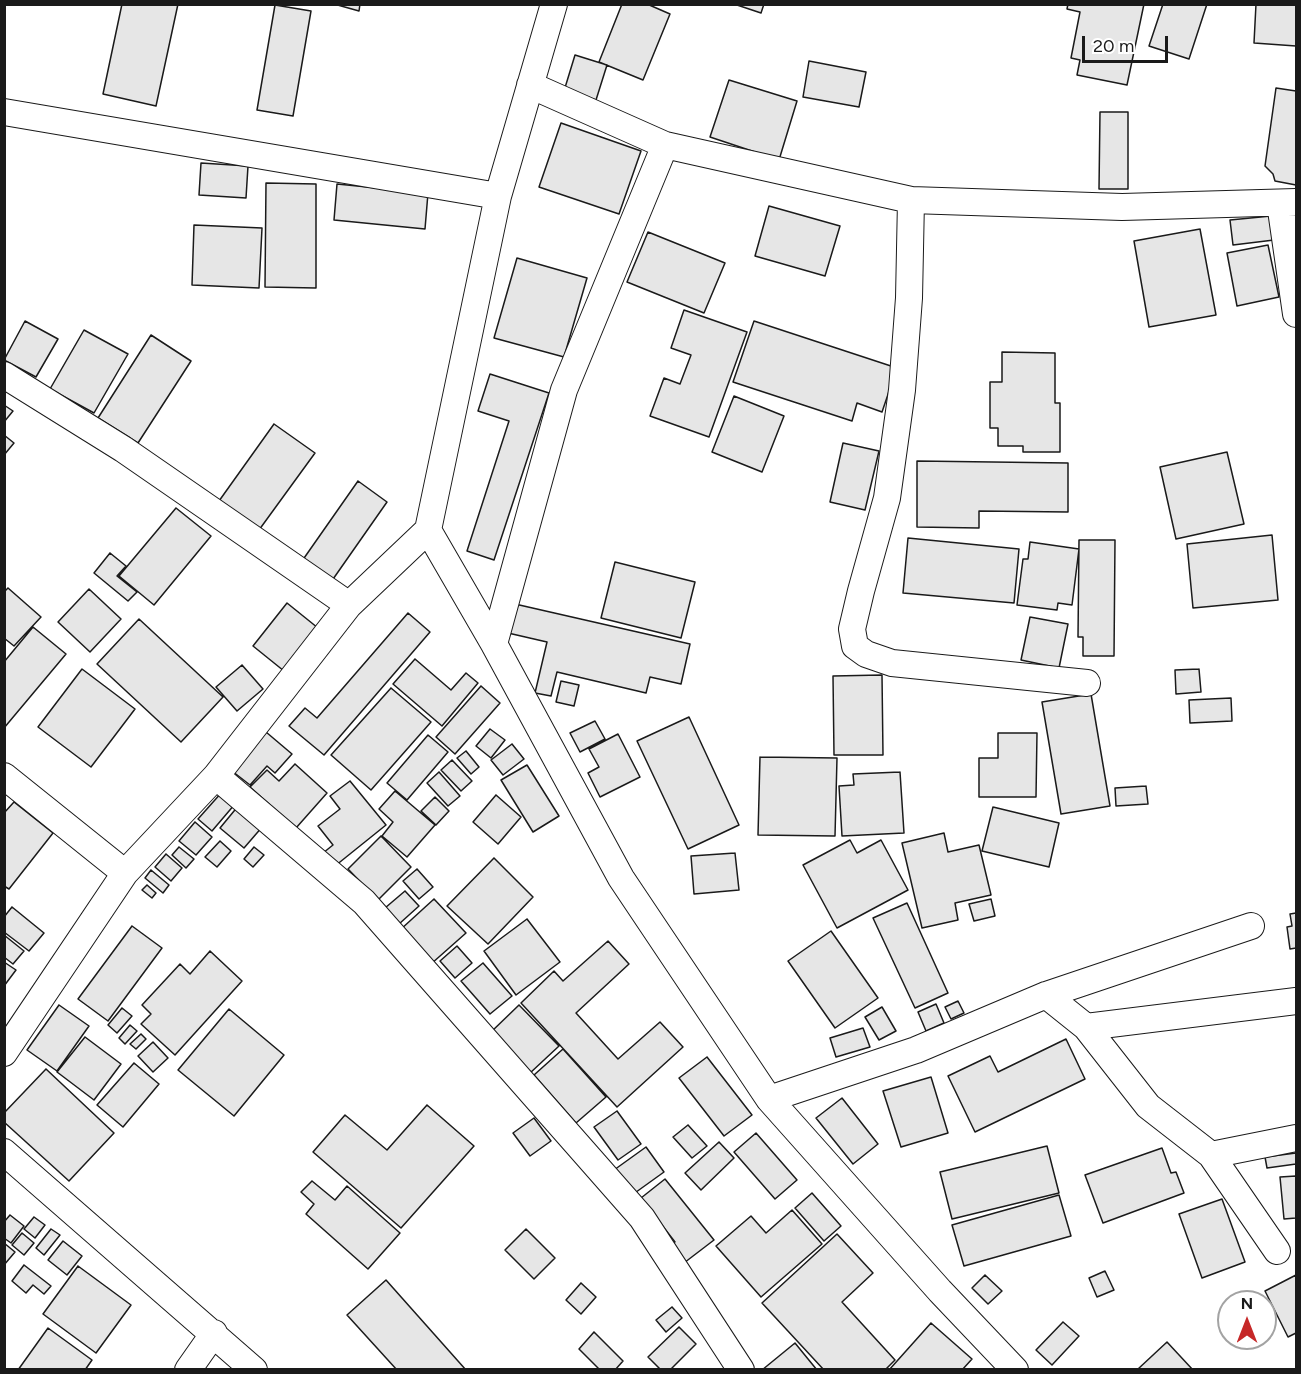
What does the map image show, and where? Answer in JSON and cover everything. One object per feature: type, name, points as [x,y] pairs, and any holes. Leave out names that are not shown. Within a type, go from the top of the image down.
[{"type":"street","points":[[4,1053],[125,873],[216,776],[349,605],[428,530],[498,196],[554,4]]},
{"type":"street","points":[[530,85],[665,144],[911,200],[1122,207],[1288,202],[1296,314]]},
{"type":"street","points":[[4,112],[498,196]]},
{"type":"street","points":[[495,644],[564,390],[665,144]]},
{"type":"street","points":[[911,200],[909,298],[902,390],[887,498],[852,629],[855,646],[866,654],[892,663],[1086,683]]},
{"type":"street","points":[[4,375],[123,449],[349,605]]},
{"type":"street","points":[[428,530],[495,644],[621,878],[769,1099],[940,1291],[1015,1370]]},
{"type":"street","points":[[4,776],[125,873]]},
{"type":"street","points":[[216,776],[364,902],[642,1218],[741,1370]]},
{"type":"street","points":[[769,1099],[916,1050],[1046,995],[1251,926]]},
{"type":"street","points":[[1046,995],[1086,1027],[1148,1106],[1211,1155],[1277,1251]]},
{"type":"street","points":[[1086,1027],[1296,1001]]},
{"type":"street","points":[[1211,1155],[1296,1138]]},
{"type":"street","points":[[4,1152],[254,1370]]},
{"type":"street","points":[[188,1370],[214,1334]]},
{"type":"building","points":[[122,4],[178,4],[156,106],[103,94]]},
{"type":"building","points":[[334,4],[360,4],[359,11]]},
{"type":"building","points":[[622,4],[647,4],[670,14],[643,80],[599,62]]},
{"type":"building","points":[[734,4],[764,4],[761,13]]},
{"type":"building","points":[[1068,4],[1144,4],[1127,85],[1077,75],[1080,60],[1071,58],[1080,12],[1067,9]]},
{"type":"building","points":[[1163,4],[1207,4],[1189,59],[1149,46]]},
{"type":"building","points":[[1256,4],[1296,4],[1296,46],[1254,43]]},
{"type":"building","points":[[275,5],[311,11],[293,116],[257,110]]},
{"type":"building","points":[[575,55],[607,65],[596,100],[564,91]]},
{"type":"building","points":[[809,61],[866,72],[859,107],[803,97]]},
{"type":"building","points":[[729,80],[797,101],[779,160],[710,137]]},
{"type":"building","points":[[1276,88],[1296,91],[1296,185],[1275,181],[1273,174],[1265,166]]},
{"type":"building","points":[[1100,112],[1128,112],[1128,189],[1099,189]]},
{"type":"building","points":[[561,123],[641,151],[619,214],[539,187]]},
{"type":"building","points":[[201,163],[248,166],[246,198],[199,195]]},
{"type":"building","points":[[266,183],[316,184],[316,288],[265,287]]},
{"type":"building","points":[[337,184],[428,193],[425,229],[334,220]]},
{"type":"building","points":[[769,206],[840,226],[825,276],[755,256]]},
{"type":"building","points":[[1271,216],[1274,240],[1233,245],[1230,220]]},
{"type":"building","points":[[194,225],[262,228],[259,288],[192,285]]},
{"type":"building","points":[[1200,229],[1216,315],[1149,327],[1134,241]]},
{"type":"building","points":[[648,232],[725,263],[704,313],[627,282]]},
{"type":"building","points":[[1268,245],[1279,297],[1237,306],[1227,253]]},
{"type":"building","points":[[517,258],[587,278],[564,357],[494,338]]},
{"type":"building","points":[[684,310],[747,332],[709,437],[650,416],[664,378],[680,384],[691,355],[671,348]]},
{"type":"building","points":[[25,321],[58,339],[36,377],[4,360]]},
{"type":"building","points":[[754,321],[897,368],[882,412],[857,403],[852,421],[733,382]]},
{"type":"building","points":[[84,330],[128,354],[94,413],[50,389]]},
{"type":"building","points":[[151,335],[191,361],[138,443],[98,418]]},
{"type":"building","points":[[1002,352],[1055,353],[1055,403],[1060,403],[1060,452],[1023,452],[1023,446],[998,446],[998,428],[990,428],[990,382],[1002,382]]},
{"type":"building","points":[[490,374],[549,393],[494,560],[467,551],[509,421],[478,411]]},
{"type":"building","points":[[734,396],[784,416],[762,472],[712,452]]},
{"type":"building","points":[[4,405],[13,411],[4,422]]},
{"type":"building","points":[[274,424],[315,453],[259,530],[219,501]]},
{"type":"building","points":[[4,435],[14,443],[4,455]]},
{"type":"building","points":[[843,443],[879,451],[865,510],[830,502]]},
{"type":"building","points":[[1227,452],[1244,524],[1176,539],[1160,467]]},
{"type":"building","points":[[917,461],[1068,463],[1068,512],[979,511],[979,528],[917,527]]},
{"type":"building","points":[[358,481],[387,502],[331,582],[302,561]]},
{"type":"building","points":[[176,508],[211,536],[154,605],[119,576]]},
{"type":"building","points":[[1272,535],[1278,600],[1193,608],[1187,544]]},
{"type":"building","points":[[908,538],[1019,549],[1014,603],[903,593]]},
{"type":"building","points":[[1079,540],[1115,540],[1114,656],[1083,656],[1083,637],[1078,637]]},
{"type":"building","points":[[1030,542],[1079,549],[1072,605],[1058,603],[1057,610],[1017,605],[1023,559],[1028,559]]},
{"type":"building","points":[[110,553],[126,566],[117,576],[137,592],[128,601],[94,573]]},
{"type":"building","points":[[615,562],[695,582],[681,638],[601,618]]},
{"type":"building","points":[[8,588],[41,617],[14,646],[4,638],[4,592]]},
{"type":"building","points":[[89,589],[121,619],[90,652],[58,622]]},
{"type":"building","points":[[287,603],[318,628],[284,671],[253,646]]},
{"type":"building","points":[[515,604],[690,644],[681,684],[650,677],[646,693],[557,672],[551,696],[535,693],[547,642],[508,633]]},
{"type":"building","points":[[408,613],[430,632],[324,755],[289,726],[305,708],[317,718]]},
{"type":"building","points":[[1030,617],[1068,624],[1059,668],[1021,660]]},
{"type":"building","points":[[139,619],[223,697],[181,742],[97,664]]},
{"type":"building","points":[[33,627],[66,654],[4,728],[4,662]]},
{"type":"building","points":[[415,659],[451,690],[466,673],[478,683],[442,726],[393,684]]},
{"type":"building","points":[[242,665],[263,689],[237,711],[216,687]]},
{"type":"building","points":[[82,669],[135,709],[91,767],[38,727]]},
{"type":"building","points":[[1199,669],[1201,692],[1176,694],[1175,670]]},
{"type":"building","points":[[882,675],[883,755],[834,755],[833,676]]},
{"type":"building","points":[[561,681],[579,685],[574,706],[556,702]]},
{"type":"building","points":[[481,686],[500,703],[455,754],[436,737]]},
{"type":"building","points":[[391,688],[431,722],[371,790],[331,755]]},
{"type":"building","points":[[1091,694],[1110,806],[1061,814],[1042,702]]},
{"type":"building","points":[[1231,698],[1232,721],[1190,723],[1189,700]]},
{"type":"building","points":[[689,717],[739,825],[688,849],[637,741]]},
{"type":"building","points":[[595,721],[605,739],[580,752],[570,733]]},
{"type":"building","points":[[490,729],[505,740],[491,758],[476,746]]},
{"type":"building","points":[[266,732],[292,754],[275,773],[267,766],[250,785],[232,771]]},
{"type":"building","points":[[998,733],[1037,733],[1036,797],[979,797],[979,758],[998,758]]},
{"type":"building","points":[[618,734],[640,777],[600,797],[588,773],[599,767],[589,749]]},
{"type":"building","points":[[428,735],[448,752],[407,800],[387,783]]},
{"type":"building","points":[[512,744],[524,759],[503,775],[491,760]]},
{"type":"building","points":[[466,751],[479,767],[471,774],[457,758]]},
{"type":"building","points":[[760,757],[837,758],[835,836],[758,835]]},
{"type":"building","points":[[452,760],[472,781],[461,791],[441,770]]},
{"type":"building","points":[[295,764],[327,793],[296,828],[250,787],[267,770],[279,781]]},
{"type":"building","points":[[527,765],[559,816],[533,832],[501,780]]},
{"type":"building","points":[[439,772],[460,796],[448,806],[427,783]]},
{"type":"building","points":[[900,772],[904,833],[842,836],[839,786],[854,785],[853,774]]},
{"type":"building","points":[[350,781],[386,825],[335,866],[323,853],[333,845],[318,826],[340,809],[330,796]]},
{"type":"building","points":[[1146,786],[1148,804],[1116,806],[1115,788]]},
{"type":"building","points":[[395,791],[435,825],[407,857],[382,836],[393,822],[379,809]]},
{"type":"building","points":[[222,792],[235,804],[212,831],[198,819]]},
{"type":"building","points":[[496,795],[521,817],[498,844],[473,822]]},
{"type":"building","points":[[435,797],[449,811],[436,825],[421,811]]},
{"type":"building","points":[[14,802],[53,833],[9,889],[4,886],[4,813]]},
{"type":"building","points":[[239,805],[263,826],[244,848],[220,828]]},
{"type":"building","points":[[993,807],[1059,823],[1049,867],[982,851]]},
{"type":"building","points":[[195,822],[212,837],[196,855],[179,841]]},
{"type":"building","points":[[944,833],[948,852],[979,845],[991,895],[955,903],[958,920],[922,928],[902,843]]},
{"type":"building","points":[[381,836],[411,867],[378,900],[348,869]]},
{"type":"building","points":[[850,840],[857,853],[881,840],[908,890],[837,928],[803,865]]},
{"type":"building","points":[[220,841],[231,851],[217,867],[205,857]]},
{"type":"building","points":[[179,847],[194,859],[186,868],[172,855]]},
{"type":"building","points":[[254,847],[264,855],[253,867],[244,859]]},
{"type":"building","points":[[735,853],[739,890],[694,894],[691,856]]},
{"type":"building","points":[[166,854],[182,868],[171,881],[155,867]]},
{"type":"building","points":[[494,858],[533,897],[488,944],[447,906]]},
{"type":"building","points":[[417,869],[433,887],[419,899],[403,881]]},
{"type":"building","points":[[151,870],[169,885],[163,893],[145,878]]},
{"type":"building","points":[[147,885],[156,893],[152,898],[142,890]]},
{"type":"building","points":[[405,891],[419,906],[399,924],[385,908]]},
{"type":"building","points":[[434,899],[466,933],[431,964],[400,930]]},
{"type":"building","points":[[991,899],[995,916],[974,921],[969,904]]},
{"type":"building","points":[[907,903],[948,993],[915,1008],[873,918]]},
{"type":"building","points":[[12,907],[44,933],[29,951],[4,932],[4,917]]},
{"type":"building","points":[[1296,913],[1296,948],[1290,949],[1287,927],[1292,926],[1290,914]]},
{"type":"building","points":[[527,919],[560,962],[516,995],[484,951]]},
{"type":"building","points":[[132,926],[162,948],[108,1021],[78,999]]},
{"type":"building","points":[[831,931],[878,998],[835,1028],[788,961]]},
{"type":"building","points":[[4,935],[24,951],[13,964],[4,957]]},
{"type":"building","points":[[608,941],[629,964],[576,1013],[618,1059],[660,1022],[683,1047],[617,1107],[521,1003],[554,971],[563,981]]},
{"type":"building","points":[[457,946],[472,963],[455,978],[440,961]]},
{"type":"building","points":[[210,951],[242,981],[175,1055],[141,1024],[151,1014],[142,1005],[180,964],[190,974]]},
{"type":"building","points":[[4,962],[16,970],[4,986]]},
{"type":"building","points":[[483,963],[512,996],[490,1014],[461,981]]},
{"type":"building","points":[[958,1001],[964,1013],[951,1019],[945,1007]]},
{"type":"building","points":[[936,1004],[944,1023],[926,1031],[918,1012]]},
{"type":"building","points":[[59,1005],[89,1026],[57,1071],[27,1050]]},
{"type":"building","points":[[519,1005],[559,1046],[529,1074],[490,1033]]},
{"type":"building","points":[[882,1007],[896,1031],[879,1040],[865,1017]]},
{"type":"building","points":[[122,1008],[132,1016],[117,1033],[108,1025]]},
{"type":"building","points":[[229,1009],[284,1055],[234,1116],[178,1070]]},
{"type":"building","points":[[130,1025],[137,1031],[125,1044],[119,1038]]},
{"type":"building","points":[[863,1028],[870,1047],[836,1057],[830,1038]]},
{"type":"building","points":[[141,1034],[146,1039],[136,1049],[130,1044]]},
{"type":"building","points":[[85,1037],[121,1064],[94,1100],[57,1072]]},
{"type":"building","points":[[1066,1039],[1085,1079],[975,1132],[948,1076],[990,1056],[998,1072]]},
{"type":"building","points":[[153,1042],[168,1058],[153,1072],[138,1056]]},
{"type":"building","points":[[563,1049],[606,1097],[576,1123],[534,1075]]},
{"type":"building","points":[[707,1057],[752,1115],[724,1136],[679,1078]]},
{"type":"building","points":[[134,1063],[159,1084],[123,1127],[97,1105]]},
{"type":"building","points":[[46,1069],[114,1133],[69,1181],[4,1122],[4,1113]]},
{"type":"building","points":[[931,1077],[948,1133],[901,1147],[883,1091]]},
{"type":"building","points":[[842,1098],[878,1144],[853,1164],[816,1118]]},
{"type":"building","points":[[427,1105],[474,1146],[401,1228],[313,1152],[345,1115],[387,1150]]},
{"type":"building","points":[[617,1111],[641,1144],[618,1160],[594,1127]]},
{"type":"building","points":[[534,1118],[551,1141],[530,1156],[513,1133]]},
{"type":"building","points":[[688,1125],[707,1146],[692,1158],[673,1137]]},
{"type":"building","points":[[756,1133],[797,1180],[775,1199],[734,1152]]},
{"type":"building","points":[[719,1142],[734,1158],[701,1190],[685,1173]]},
{"type":"building","points":[[1047,1146],[1059,1193],[952,1219],[940,1172]]},
{"type":"building","points":[[646,1147],[664,1172],[632,1195],[614,1170]]},
{"type":"building","points":[[1162,1148],[1171,1173],[1176,1172],[1184,1193],[1103,1223],[1085,1175]]},
{"type":"building","points":[[1296,1153],[1296,1164],[1267,1168],[1265,1157]]},
{"type":"building","points":[[1296,1176],[1296,1218],[1284,1219],[1280,1177]]},
{"type":"building","points":[[665,1179],[714,1240],[680,1266],[666,1248],[675,1242],[641,1198]]},
{"type":"building","points":[[312,1181],[335,1200],[347,1186],[400,1233],[368,1269],[306,1214],[314,1204],[301,1192]]},
{"type":"building","points":[[812,1193],[841,1226],[824,1241],[795,1208]]},
{"type":"building","points":[[1059,1195],[1071,1236],[964,1266],[952,1225]]},
{"type":"building","points":[[1222,1199],[1245,1262],[1202,1278],[1179,1214]]},
{"type":"building","points":[[792,1210],[822,1244],[761,1297],[716,1246],[751,1216],[766,1233]]},
{"type":"building","points":[[10,1215],[24,1226],[11,1243],[4,1238],[4,1222]]},
{"type":"building","points":[[34,1217],[45,1225],[35,1238],[24,1229]]},
{"type":"building","points":[[51,1229],[60,1235],[44,1255],[36,1248]]},
{"type":"building","points":[[526,1229],[555,1258],[534,1279],[505,1250]]},
{"type":"building","points":[[22,1233],[34,1243],[24,1255],[12,1245]]},
{"type":"building","points":[[837,1234],[873,1273],[842,1302],[895,1360],[885,1370],[824,1370],[762,1303]]},
{"type":"building","points":[[63,1241],[82,1256],[67,1275],[48,1260]]},
{"type":"building","points":[[4,1243],[15,1252],[4,1265]]},
{"type":"building","points":[[24,1265],[51,1286],[44,1294],[33,1285],[26,1293],[12,1281]]},
{"type":"building","points":[[78,1266],[131,1305],[96,1353],[43,1314]]},
{"type":"building","points":[[1105,1271],[1114,1290],[1097,1297],[1089,1278]]},
{"type":"building","points":[[985,1275],[1002,1291],[988,1304],[972,1288]]},
{"type":"building","points":[[1296,1275],[1296,1333],[1288,1337],[1277,1315],[1277,1290],[1267,1290]]},
{"type":"building","points":[[386,1280],[466,1370],[397,1370],[347,1315]]},
{"type":"building","points":[[581,1283],[596,1297],[581,1314],[566,1300]]},
{"type":"building","points":[[672,1307],[682,1318],[666,1332],[656,1320]]},
{"type":"building","points":[[1063,1322],[1079,1336],[1052,1365],[1036,1350]]},
{"type":"building","points":[[931,1323],[972,1359],[962,1370],[889,1370]]},
{"type":"building","points":[[679,1327],[696,1344],[670,1370],[661,1370],[648,1357]]},
{"type":"building","points":[[48,1328],[92,1360],[85,1370],[18,1370]]},
{"type":"building","points":[[594,1332],[623,1361],[615,1370],[600,1370],[579,1349]]},
{"type":"building","points":[[1167,1342],[1193,1370],[1138,1369]]},
{"type":"building","points":[[795,1343],[817,1370],[762,1370]]}]
